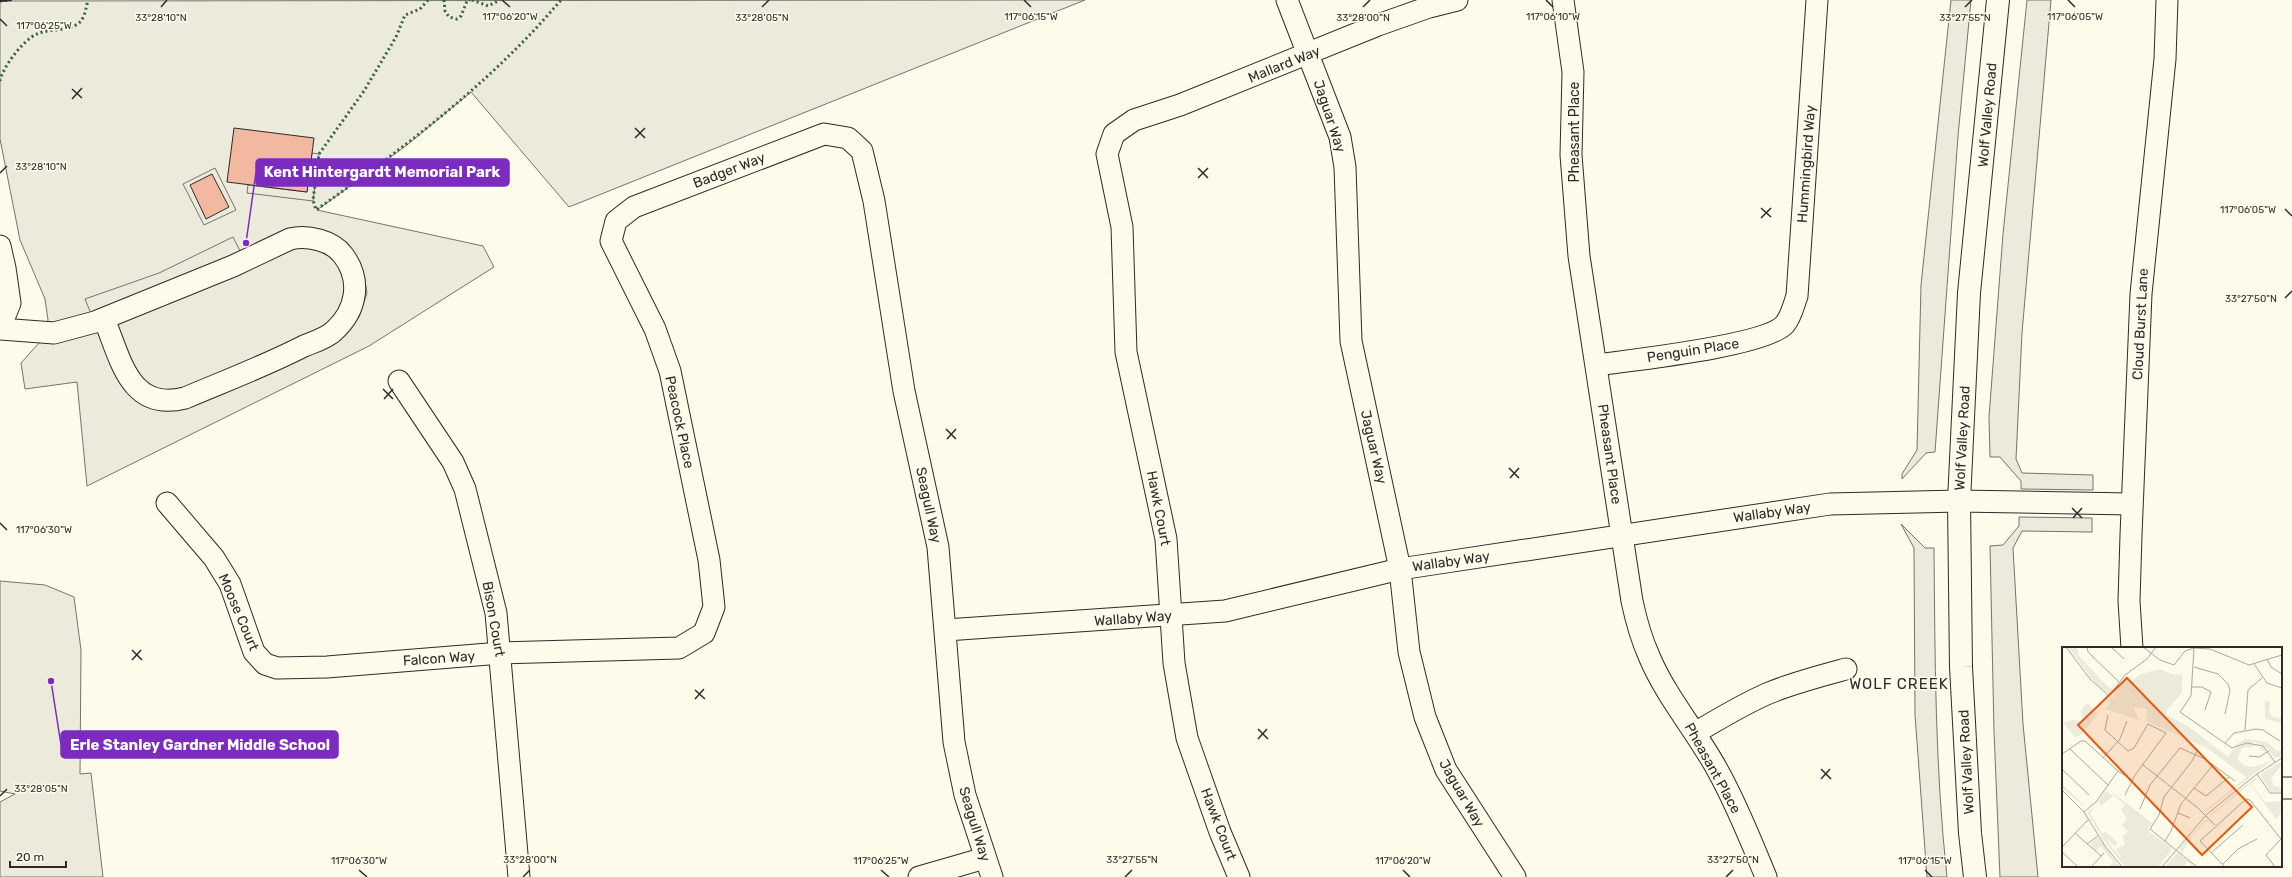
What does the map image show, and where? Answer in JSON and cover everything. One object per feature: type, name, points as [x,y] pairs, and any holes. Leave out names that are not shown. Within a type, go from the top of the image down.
[{"type":"main road","name":"Wolf Valley Road","points":[[1975,877],[1970,833],[1961,666],[1959,501],[1969,293],[1998,0]]},
{"type":"street","name":"Jaguar Way","points":[[1288,0],[1340,137],[1345,167],[1349,219],[1351,341],[1400,569],[1409,652],[1425,717],[1446,770],[1514,877]]},
{"type":"street","name":"Mallard Way","points":[[1114,134],[1134,120],[1180,105],[1378,25],[1429,7],[1457,0]]},
{"type":"street","name":"Pheasant Place","points":[[1563,0],[1574,72],[1571,155],[1579,256],[1597,365],[1632,601],[1638,628],[1649,657],[1718,771],[1739,813],[1766,877]]},
{"type":"street","name":"Hummingbird Way","points":[[1785,325],[1797,296],[1817,0]]},
{"type":"street","name":"Cloud Burst Lane","points":[[2132,647],[2129,601],[2131,504],[2141,294],[2165,58],[2167,0]]},
{"type":"street","name":"Badger Way","points":[[616,221],[634,207],[824,134],[848,138]]},
{"type":"street","name":"Hawk Court","points":[[1114,134],[1107,154],[1122,227],[1126,352],[1166,539],[1173,615],[1174,663],[1187,738],[1220,832],[1239,877]]},
{"type":"street","name":"Seagull Way","points":[[848,138],[862,151],[874,201],[904,391],[938,548],[946,630],[954,742],[964,795],[988,868]]},
{"type":"street","name":"Peacock Place","points":[[616,221],[611,241],[655,329],[670,370],[709,560],[714,607],[704,633]]},
{"type":"street","points":[[0,246],[6,268],[10,302],[0,329],[54,332],[104,319],[233,266],[290,239],[299,237],[331,245],[342,254],[355,278],[351,307],[344,321],[333,332],[288,355],[172,402],[151,398],[139,391],[130,382],[104,319]]},
{"type":"street","name":"Penguin Place","points":[[1597,365],[1721,347],[1758,339],[1785,325]]},
{"type":"street","name":"Bison Court","points":[[400,381],[453,462],[465,489],[496,613],[501,653],[519,877]]},
{"type":"street","name":"Wallaby Way","points":[[946,630],[1225,611],[1400,569],[1830,504],[1959,501],[2131,504]]},
{"type":"street","name":"Moose Court","points":[[167,503],[218,564],[230,584],[254,652],[265,664]]},
{"type":"street","name":"Falcon Way","points":[[265,664],[277,668],[328,667],[501,653],[679,648],[704,633]]},
{"type":"street","points":[[1695,733],[1743,705],[1769,693],[1846,669]]},
{"type":"street","points":[[919,877],[988,868]]},
{"type":"shaded area","points":[[1085,0],[569,207],[471,92],[407,145],[317,210],[483,246],[494,267],[369,346],[87,486],[77,382],[25,389],[21,363],[39,343],[48,320],[45,299],[20,240],[0,139],[0,1]]},
{"type":"shaded area","points":[[1951,0],[1971,0],[1958,136],[1935,452],[1926,453],[1902,479],[1902,474],[1917,450],[1921,285]]},
{"type":"shaded area","points":[[2027,0],[2051,0],[2022,333],[2016,459],[2022,473],[2093,475],[2093,490],[2021,489],[2021,481],[2000,457],[1990,457],[1989,417],[2003,234]]},
{"type":"shaded area","points":[[312,153],[319,154],[313,201],[247,193],[248,185],[307,192]]},
{"type":"shaded area","points":[[215,168],[236,210],[204,225],[183,184]]},
{"type":"shaded area","points":[[273,236],[360,264],[364,275],[367,293],[359,317],[347,330],[164,410],[142,404],[127,392],[115,373],[85,299],[159,273],[233,237],[240,251]]},
{"type":"shaded area","points":[[2019,517],[2092,518],[2092,532],[2022,531],[2013,548],[2023,724],[2038,877],[2000,877],[1994,731],[1990,546],[2003,545],[2019,526]]},
{"type":"shaded area","points":[[1901,524],[1925,548],[1934,548],[1935,672],[1938,754],[1947,877],[1927,877],[1915,715],[1914,548]]},
{"type":"shaded area","points":[[0,581],[45,585],[74,597],[81,650],[80,774],[91,773],[103,877],[0,877],[0,802],[15,794],[0,791]]},
{"type":"building","points":[[234,128],[314,138],[307,192],[227,182]]},
{"type":"building","points":[[212,174],[229,207],[206,219],[190,185]]},
{"type":"hedge","points":[[0,1],[11,0]]},
{"type":"hedge","points":[[0,81],[14,54],[26,42],[42,32],[69,28],[79,23],[84,15],[88,0]]},
{"type":"hedge","points":[[428,0],[420,9],[405,15],[396,37],[364,91],[319,154],[313,200],[316,210],[414,138],[476,87],[534,31],[561,0]]},
{"type":"hedge","points":[[444,0],[445,11],[449,17],[457,19],[461,16],[467,1],[470,0]]},
{"type":"hedge","points":[[472,0],[488,6],[500,0]]},
{"type":"wall","points":[[0,1],[11,0]]},
{"type":"place","name":"Kent Hintergardt Memorial Park","points":[[246,243]]},
{"type":"place","name":"Erle Stanley Gardner Middle School","points":[[51,681]]},
{"type":"district","name":"WOLF CREEK","points":[[1899,684]]}]
